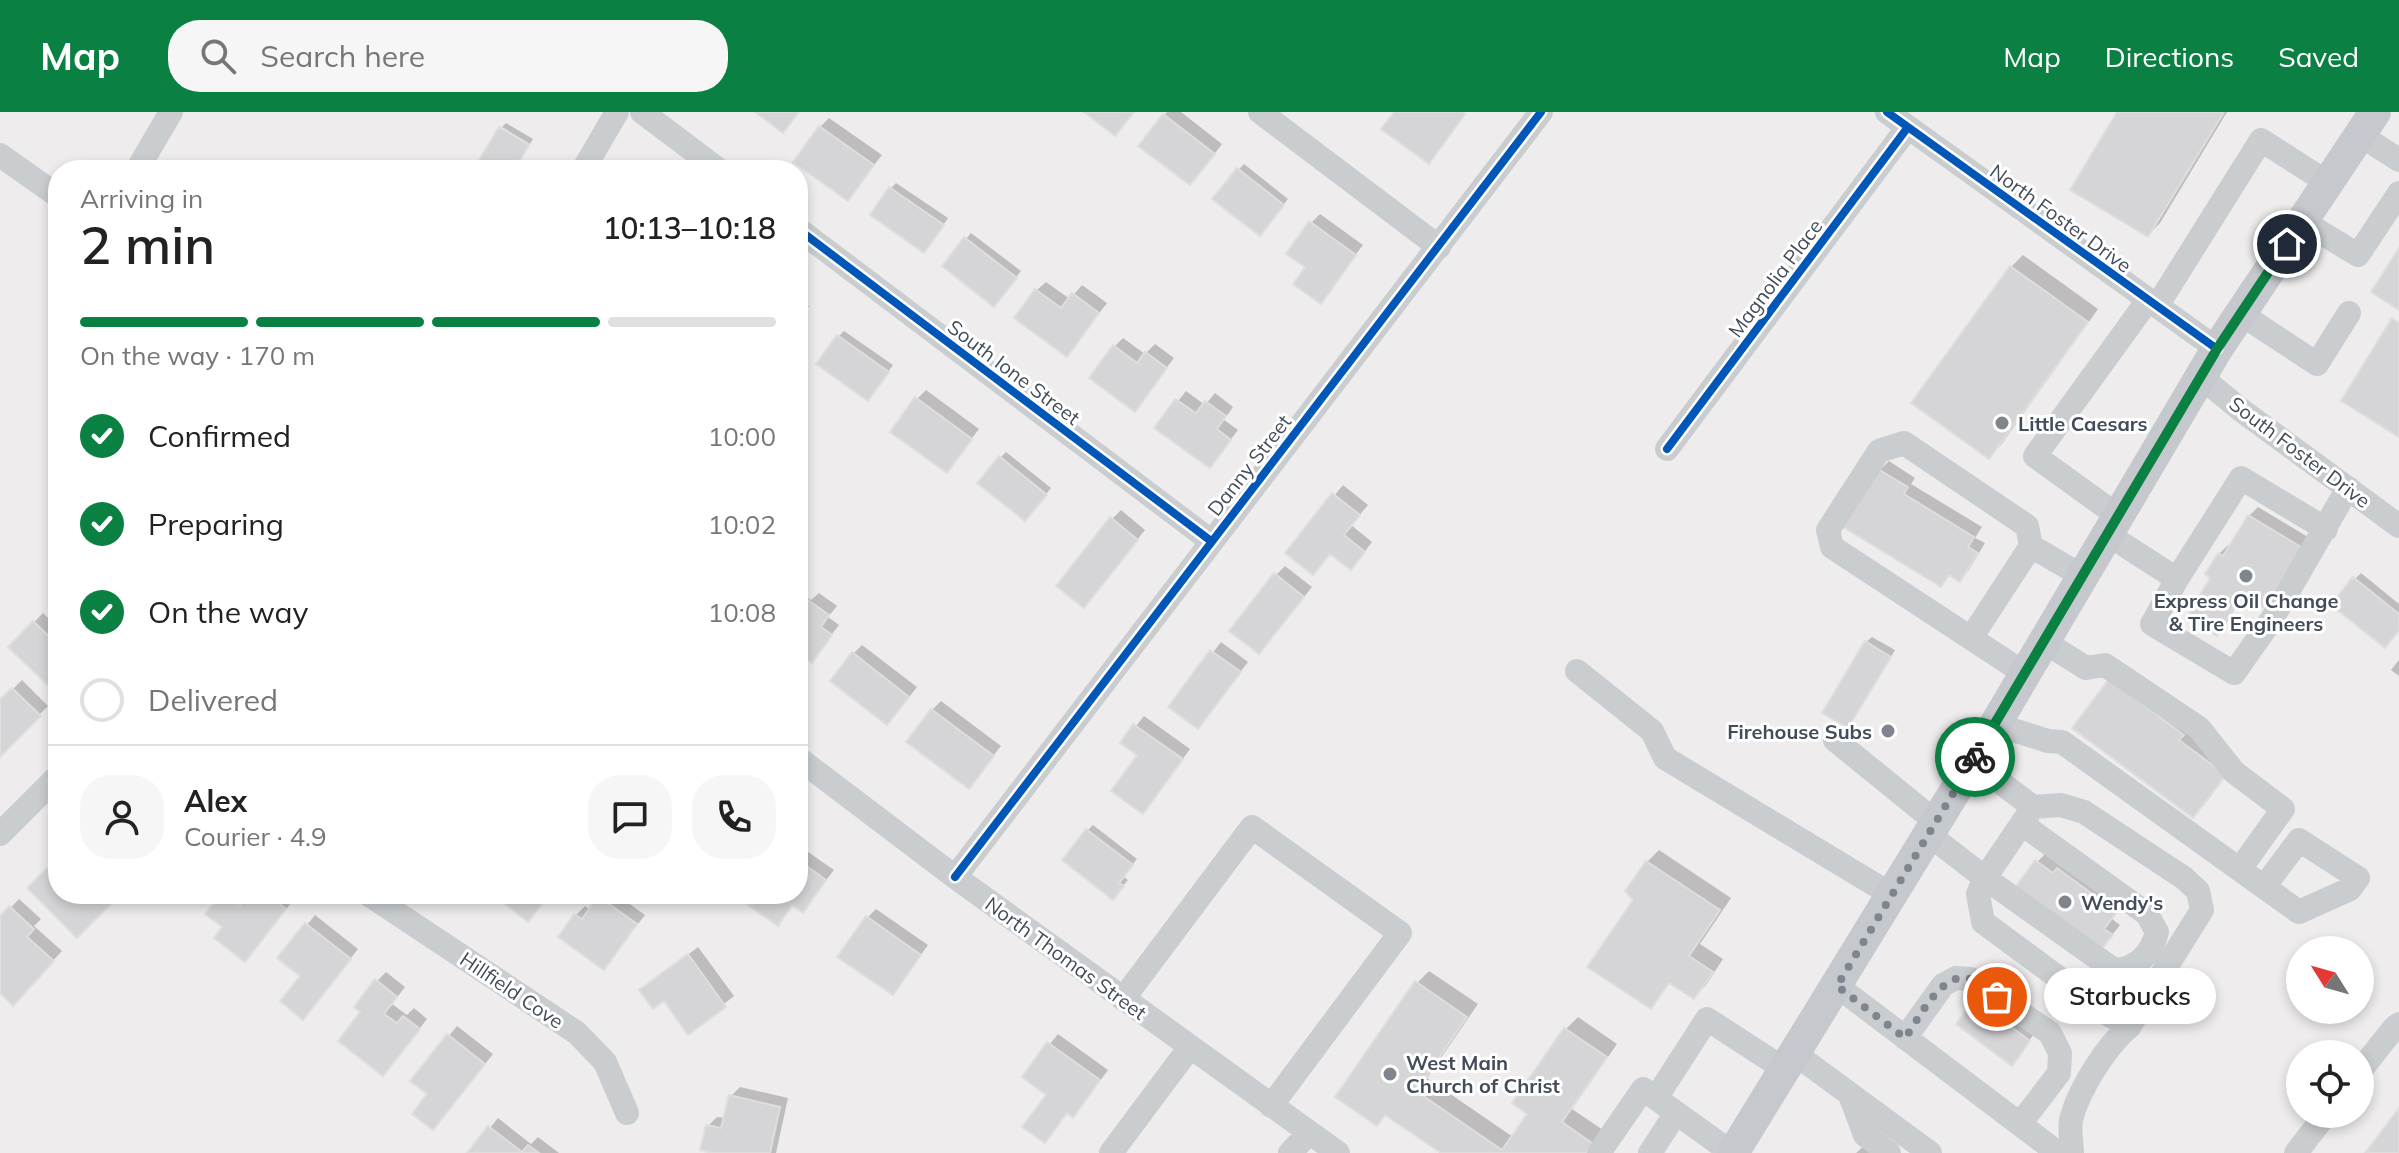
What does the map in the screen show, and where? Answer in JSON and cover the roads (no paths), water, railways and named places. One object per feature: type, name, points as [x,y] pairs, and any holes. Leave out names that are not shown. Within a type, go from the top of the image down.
[{"type":"main road","points":[[1738,1151],[1750,1123],[1973,762],[2217,349],[2368,123]]},
{"type":"street","points":[[143,160],[171,112]]},
{"type":"street","points":[[589,160],[617,112]]},
{"type":"street","points":[[642,112],[706,160]]},
{"type":"street","points":[[1260,112],[1439,247]]},
{"type":"street","name":"Danny Street","points":[[955,877],[1541,112]]},
{"type":"street","name":"North Foster Drive","points":[[1887,112],[2217,349]]},
{"type":"street","points":[[2368,123],[2399,160]]},
{"type":"street","name":"Magnolia Place","points":[[1667,449],[1908,127]]},
{"type":"street","points":[[2177,579],[2035,456],[2152,303],[2261,140],[2328,183]]},
{"type":"street","points":[[0,155],[48,189]]},
{"type":"street","points":[[2302,221],[2358,255],[2399,193]]},
{"type":"street","name":"South Ione Street","points":[[808,237],[1211,541]]},
{"type":"street","points":[[2241,314],[2317,364],[2349,313]]},
{"type":"street","name":"South Foster Drive","points":[[2201,377],[2399,526]]},
{"type":"street","points":[[1971,638],[2031,546],[2027,526],[1904,443],[1879,451],[1828,530],[1832,547],[2024,673]]},
{"type":"street","points":[[2326,529],[2241,478],[2152,624],[2234,673],[2272,619],[2326,529],[2348,488]]},
{"type":"street","points":[[2031,546],[2082,576]]},
{"type":"street","points":[[2043,641],[2086,668],[2105,665],[2199,728],[2234,772],[2283,809],[2240,869]]},
{"type":"street","points":[[1577,671],[1652,731],[1665,758],[1892,895]]},
{"type":"street","points":[[1994,724],[2048,741],[2062,742],[2264,887]]},
{"type":"street","points":[[1835,740],[1985,878],[2114,970],[2126,970],[2143,958],[2154,944],[2157,932],[2147,914],[2028,815],[1973,762]]},
{"type":"street","name":"North Thomas Street","points":[[808,766],[955,877],[1338,1153]]},
{"type":"street","points":[[0,834],[48,786]]},
{"type":"street","points":[[2072,1153],[2070,1123],[2080,1095],[2117,1037],[2129,1027],[2202,910],[2198,891],[2184,878],[2084,812],[2061,805],[2028,815],[1985,878],[1978,894],[1983,922],[2129,1027]]},
{"type":"street","points":[[1123,999],[1252,827],[1400,933],[1271,1106]]},
{"type":"street","name":"Hillfield Cove","points":[[383,904],[577,1033],[605,1062],[627,1113]]},
{"type":"street","points":[[1905,1038],[1943,985],[1956,978],[1971,979],[2050,1033],[2060,1053],[2059,1073],[2020,1124]]},
{"type":"street","points":[[1837,986],[2058,1153]]},
{"type":"street","points":[[1599,1153],[1707,1019],[1850,1095],[1930,1153]]},
{"type":"street","points":[[2374,1053],[2399,1024]]},
{"type":"street","points":[[1111,1153],[1190,1047]]},
{"type":"street","points":[[1649,1094],[1738,1151]]},
{"type":"street","points":[[1850,1095],[1865,1135],[1889,1153]]},
{"type":"street","points":[[1650,1153],[1676,1113]]},
{"type":"street","points":[[2296,1153],[2315,1128]]},
{"type":"street","points":[[1290,1153],[1309,1133]]},
{"type":"place","name":"Little Caesars","points":[[2002,423]]},
{"type":"place","name":"Express Oil Change & Tire Engineers","points":[[2246,576]]},
{"type":"place","name":"Firehouse Subs","points":[[1888,731]]},
{"type":"place","name":"Wendy's","points":[[2065,902]]},
{"type":"place","name":"Starbucks","points":[[1997,997]]},
{"type":"place","name":"West Main Church of Christ","points":[[1390,1074]]}]
